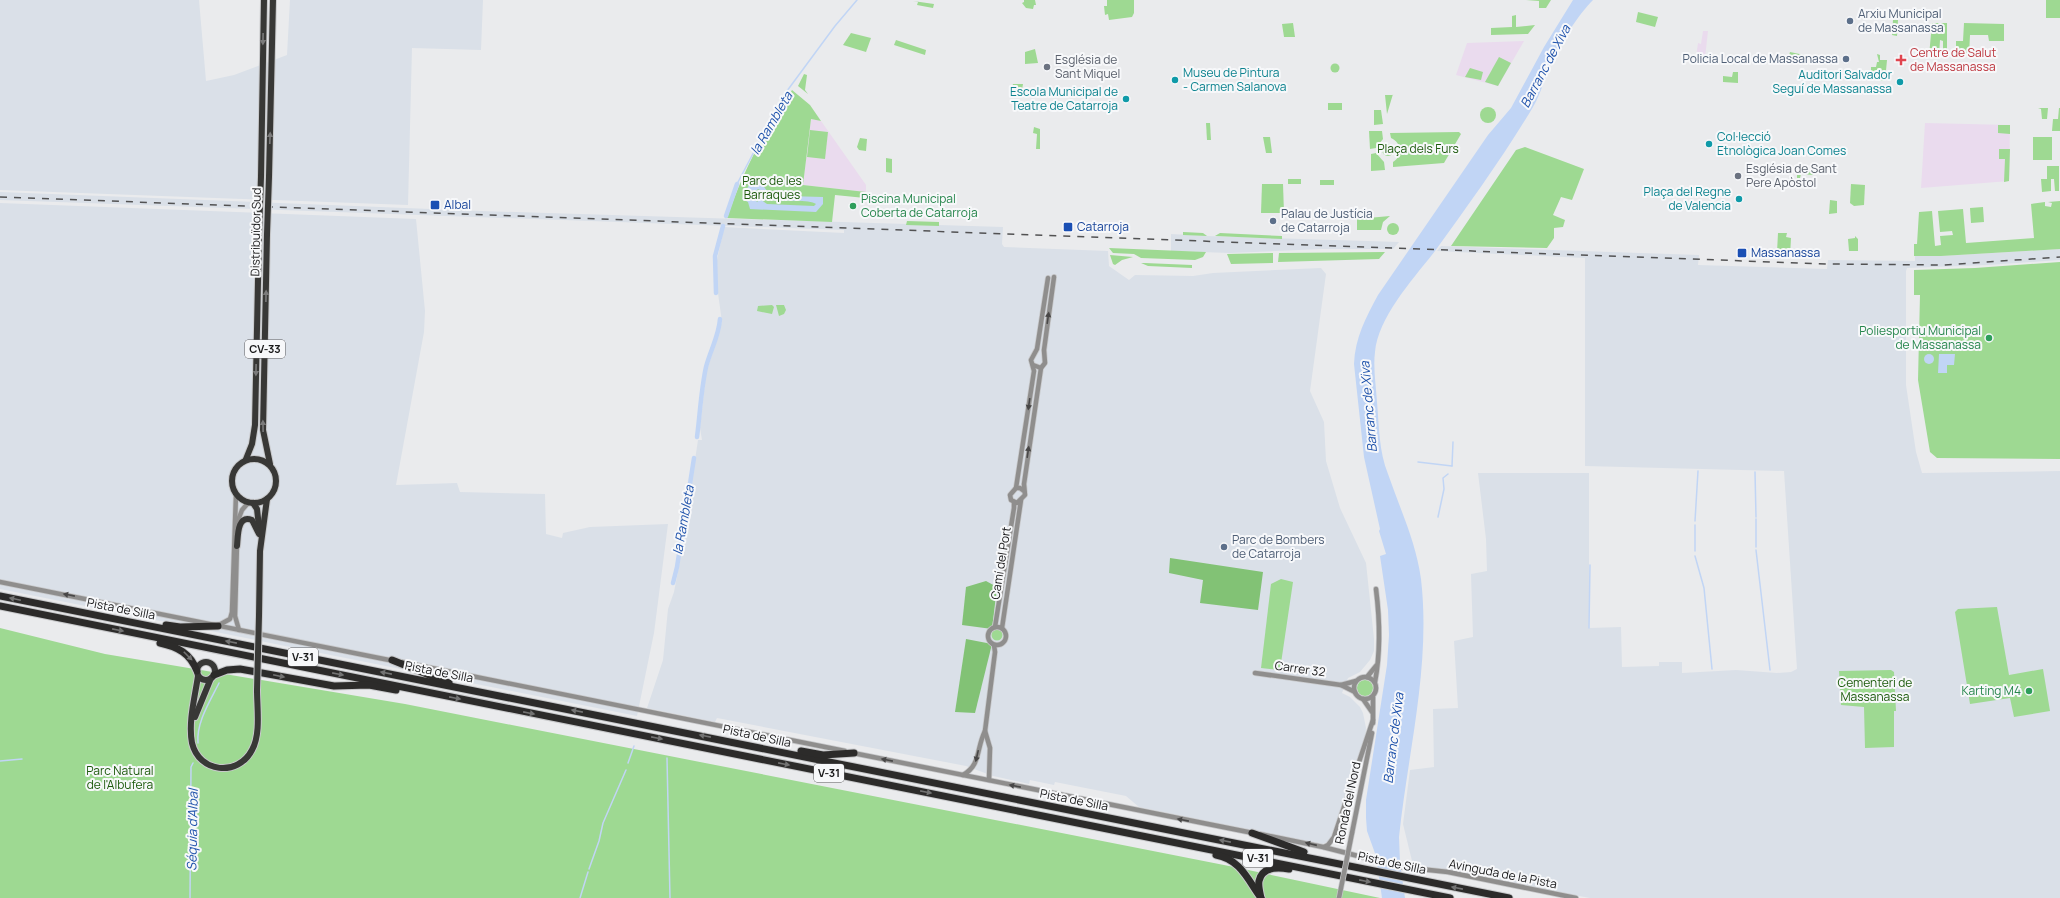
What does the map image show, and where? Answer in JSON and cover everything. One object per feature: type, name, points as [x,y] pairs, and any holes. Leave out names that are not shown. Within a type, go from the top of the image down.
[{"type":"highway","name":"Distribuïdor Sud","points":[[246,460],[252,444],[255,424],[264,0]]},
{"type":"highway","name":"Distribuïdor Sud","points":[[270,464],[263,430],[273,0]]},
{"type":"highway","points":[[246,460],[259,458],[270,464]]},
{"type":"highway","name":"CV-33","points":[[236,494],[232,486],[233,473],[240,463],[246,460]]},
{"type":"highway","name":"CV-33","points":[[260,551],[268,499],[273,492],[277,479],[270,464]]},
{"type":"highway","points":[[192,732],[204,694],[212,677],[214,668],[208,663],[201,664],[198,673],[192,732],[194,750],[202,761],[216,768],[224,769],[238,766],[248,757],[255,743],[260,551],[258,515],[251,503],[236,494]]},
{"type":"highway","points":[[251,503],[268,499]]},
{"type":"highway","points":[[237,546],[239,529],[243,521],[247,519],[252,520],[259,534]]},
{"type":"highway","name":"Pista de Silla","points":[[0,596],[1509,898]]},
{"type":"highway","name":"Pista de Silla","points":[[0,606],[419,692],[1450,898]]},
{"type":"highway","points":[[155,627],[167,625],[218,626]]},
{"type":"highway","points":[[148,636],[157,643],[176,647],[185,652],[192,660],[203,680],[227,670],[240,669],[334,686],[369,686],[403,692],[419,692]]},
{"type":"highway","points":[[392,660],[445,680],[452,686]]},
{"type":"highway","points":[[770,749],[784,748],[823,755],[854,753]]},
{"type":"highway","points":[[1252,833],[1308,852],[1319,859]]},
{"type":"highway","points":[[1192,846],[1204,852],[1224,856],[1236,863],[1261,898]]},
{"type":"highway","points":[[1261,898],[1258,882],[1263,873],[1271,868],[1324,873]]},
{"type":"street","points":[[1048,278],[1035,355],[1031,360],[1034,371],[1016,488],[1010,495],[1010,500],[1014,502],[1021,500],[1025,495],[1024,484],[1041,368],[1046,363],[1044,350],[1054,277]]},
{"type":"street","points":[[1035,355],[1041,354],[1044,357]]},
{"type":"street","points":[[1033,365],[1041,368]]},
{"type":"street","points":[[1016,488],[1020,488],[1024,491]]},
{"type":"street","name":"CV-33","points":[[218,626],[228,622],[231,616],[236,494]]},
{"type":"street","name":"Camí del Port","points":[[1002,628],[1021,500]]},
{"type":"street","name":"Camí del Port","points":[[996,627],[1014,502]]},
{"type":"street","points":[[239,630],[235,616],[238,520],[242,510],[251,503]]},
{"type":"street","name":"Avinguda de la Pista","points":[[0,582],[1252,833],[1268,834],[1324,847],[1375,862],[1401,867],[1448,872],[1576,898]]},
{"type":"street","points":[[1376,589],[1380,626],[1380,658],[1375,682],[1377,688],[1373,697],[1363,699],[1354,692],[1356,681],[1367,677],[1375,669],[1380,658]]},
{"type":"street","points":[[996,627],[1002,628],[1006,632],[1006,638],[1004,643],[997,645],[989,640],[988,634],[996,627]]},
{"type":"street","points":[[962,775],[971,770],[975,764],[981,740],[985,731],[997,645]]},
{"type":"street","name":"Carrer 32","points":[[1255,673],[1341,685],[1354,692]]},
{"type":"street","points":[[1367,677],[1375,682]]},
{"type":"street","name":"Carrer 32","points":[[1341,685],[1356,681]]},
{"type":"street","name":"Ronda del Nord","points":[[1338,898],[1371,742],[1373,697]]},
{"type":"street","name":"Ronda del Nord","points":[[1363,699],[1372,712]]},
{"type":"street","points":[[1324,847],[1328,845],[1334,837],[1373,720]]},
{"type":"street","points":[[985,731],[990,748],[989,780]]},
{"type":"shaded area","points":[[0,0],[199,0],[206,81],[234,75],[287,55],[290,0],[483,0],[481,50],[412,48],[408,205],[0,190]]},
{"type":"shaded area","points":[[1703,31],[1708,31],[1705,58],[1696,57],[1698,43],[1701,44]]},
{"type":"shaded area","points":[[1524,41],[1498,86],[1456,75],[1467,43]]},
{"type":"shaded area","points":[[811,119],[821,121],[866,185],[866,192],[803,185]]},
{"type":"shaded area","points":[[1925,123],[2010,125],[2009,181],[1921,188]]},
{"type":"shaded area","points":[[0,192],[481,211],[1003,227],[1002,244],[1004,247],[1108,251],[1109,266],[1129,280],[1135,275],[1193,276],[1213,273],[1321,268],[1326,274],[1310,391],[1324,422],[1326,461],[1340,508],[1366,563],[1374,639],[1374,651],[1370,660],[1360,672],[1348,678],[1342,693],[1350,697],[1360,707],[1363,713],[1366,728],[1365,740],[1331,837],[1327,842],[1322,844],[1139,807],[1126,796],[1055,782],[1054,785],[1030,780],[1029,784],[993,776],[966,766],[717,718],[715,722],[647,708],[663,660],[668,609],[674,592],[679,566],[698,440],[702,440],[700,428],[706,373],[722,322],[717,286],[717,260],[724,227],[844,233],[844,230],[0,200]]},
{"type":"shaded area","points":[[0,203],[416,219],[425,311],[424,332],[396,485],[457,483],[460,492],[545,494],[546,534],[562,538],[563,533],[590,527],[668,524],[654,633],[637,716],[0,589]]},
{"type":"shaded area","points":[[1171,234],[1399,242],[1393,249],[1322,249],[1230,253],[1171,251]]},
{"type":"shaded area","points":[[1441,246],[1699,255],[1698,265],[1827,269],[1828,260],[1915,261],[1915,256],[1941,256],[2060,249],[2060,260],[1988,265],[1907,268],[1906,385],[1916,452],[1922,473],[2060,471],[2060,898],[1590,898],[1413,865],[1403,824],[1410,770],[1434,767],[1433,709],[1458,708],[1454,641],[1473,637],[1471,574],[1487,571],[1486,539],[1478,473],[1589,473],[1589,628],[1621,627],[1622,667],[1659,666],[1659,662],[1682,662],[1682,673],[1736,670],[1777,673],[1791,672],[1797,669],[1784,471],[1585,466],[1585,258],[1437,251]]},
{"type":"green space","points":[[1024,0],[1035,0],[1036,5],[1034,5],[1033,9],[1026,8],[1022,3]]},
{"type":"green space","points":[[1107,0],[1134,0],[1134,13],[1132,17],[1109,20],[1108,14],[1105,15],[1104,6],[1107,6]]},
{"type":"green space","points":[[1526,0],[1551,0],[1546,8],[1539,8],[1539,1]]},
{"type":"green space","points":[[2046,0],[2060,0],[2060,18],[2046,18]]},
{"type":"green space","points":[[913,1],[934,4],[933,8],[917,5],[918,2]]},
{"type":"green space","points":[[1638,12],[1658,17],[1655,27],[1636,22]]},
{"type":"green space","points":[[1516,15],[1516,27],[1535,25],[1528,34],[1491,35],[1491,28],[1512,27],[1512,16]]},
{"type":"green space","points":[[1893,20],[1898,20],[1897,36],[1892,35]]},
{"type":"green space","points":[[1293,23],[1295,37],[1284,37],[1282,24]]},
{"type":"green space","points":[[1932,23],[1947,23],[1947,56],[1943,56],[1943,41],[1940,40],[1939,56],[1929,56]]},
{"type":"green space","points":[[1964,23],[2004,24],[2004,41],[1989,41],[1988,35],[1970,35],[1969,56],[1956,56],[1956,41],[1963,41]]},
{"type":"green space","points":[[851,33],[871,38],[866,52],[843,45]]},
{"type":"green space","points":[[896,40],[926,50],[925,55],[894,45]]},
{"type":"green space","points":[[1035,49],[1038,63],[1025,64],[1025,52]]},
{"type":"green space","points":[[1790,52],[1809,56],[1807,64],[1788,59]]},
{"type":"green space","points":[[1877,54],[1880,55],[1880,60],[1887,60],[1885,81],[1871,79],[1871,67],[1876,67],[1877,62],[1879,62]]},
{"type":"green space","points":[[1499,57],[1511,63],[1498,86],[1485,82]]},
{"type":"green space","points":[[1335,63],[1340,68],[1335,73],[1330,68]]},
{"type":"green space","points":[[1470,68],[1483,72],[1481,80],[1465,77]]},
{"type":"green space","points":[[1733,72],[1738,72],[1738,83],[1723,82],[1723,76],[1732,77]]},
{"type":"green space","points":[[804,74],[807,75],[805,90],[808,94],[798,86]]},
{"type":"green space","points":[[1013,84],[1023,84],[1021,96],[1009,95]]},
{"type":"green space","name":"Parc de les Barraques","points":[[792,90],[810,105],[821,121],[811,119],[803,185],[866,192],[865,198],[835,195],[832,222],[727,218],[740,184],[755,152]]},
{"type":"green space","points":[[1393,94],[1387,114],[1385,95]]},
{"type":"green space","points":[[1328,103],[1342,103],[1342,110],[1328,110]]},
{"type":"green space","points":[[1488,107],[1495,112],[1496,115],[1491,122],[1488,123],[1481,118],[1480,115],[1485,108]]},
{"type":"green space","points":[[2038,108],[2048,108],[2047,119],[2042,119],[2041,109]]},
{"type":"green space","points":[[2059,108],[2060,131],[2052,131],[2053,119],[2058,119]]},
{"type":"green space","points":[[1374,110],[1381,110],[1383,124],[1374,125]]},
{"type":"green space","points":[[1206,123],[1210,123],[1211,140],[1207,140]]},
{"type":"green space","points":[[1998,125],[2010,125],[2010,134],[1998,133]]},
{"type":"green space","points":[[1034,127],[1040,129],[1040,149],[1036,149],[1037,134],[1033,133]]},
{"type":"green space","points":[[810,130],[828,132],[825,159],[807,157]]},
{"type":"green space","points":[[1369,131],[1382,131],[1383,139],[1376,148],[1370,149]]},
{"type":"green space","name":"Plaça dels Furs","points":[[1459,132],[1461,134],[1444,163],[1393,167],[1393,162],[1400,153],[1400,150],[1395,140],[1391,138],[1390,133]]},
{"type":"green space","points":[[1263,137],[1270,137],[1272,153],[1266,153]]},
{"type":"green space","points":[[2033,137],[2052,137],[2052,160],[2033,160]]},
{"type":"green space","points":[[860,138],[867,139],[866,151],[859,150],[857,147]]},
{"type":"green space","points":[[1386,144],[1390,144],[1394,150],[1390,156],[1386,156],[1382,152],[1382,148]]},
{"type":"green space","points":[[1525,147],[1584,169],[1572,200],[1561,197],[1553,215],[1565,220],[1563,227],[1554,228],[1554,238],[1547,248],[1451,246],[1516,150]]},
{"type":"green space","points":[[1999,149],[2010,149],[2009,181],[2004,182],[2005,159],[1999,159]]},
{"type":"green space","points":[[1376,153],[1384,162],[1385,170],[1371,171],[1371,154]]},
{"type":"green space","points":[[886,158],[892,159],[892,173],[886,172]]},
{"type":"green space","points":[[2047,166],[2059,166],[2059,191],[2055,191],[2054,179],[2051,179],[2051,191],[2042,192],[2041,179],[2047,179]]},
{"type":"green space","points":[[1797,170],[1813,171],[1813,175],[1801,174],[1800,178],[1797,178]]},
{"type":"green space","points":[[1288,179],[1301,179],[1301,184],[1288,184]]},
{"type":"green space","points":[[1320,180],[1334,180],[1334,185],[1320,185]]},
{"type":"green space","points":[[1262,184],[1283,184],[1284,213],[1261,213]]},
{"type":"green space","points":[[1851,184],[1865,185],[1864,205],[1854,206],[1850,203]]},
{"type":"green space","points":[[1830,200],[1837,201],[1837,213],[1829,214]]},
{"type":"green space","points":[[2060,201],[2060,249],[1941,256],[1914,256],[1914,244],[1917,244],[1919,212],[1932,211],[1935,246],[1941,245],[1940,236],[1953,235],[1952,231],[1940,232],[1938,211],[1963,209],[1966,243],[2034,238],[2031,204],[2045,202],[2045,206],[2051,207],[2052,203],[2048,202]]},
{"type":"green space","points":[[1983,207],[1984,222],[1971,223],[1970,208]]},
{"type":"green space","points":[[1390,216],[1383,222],[1381,230],[1357,230],[1357,219]]},
{"type":"green space","points":[[907,221],[939,222],[939,226],[906,225]]},
{"type":"green space","points":[[1391,223],[1395,223],[1399,229],[1395,235],[1391,235],[1387,231],[1387,227]]},
{"type":"green space","points":[[1183,232],[1203,233],[1207,236],[1183,235]]},
{"type":"green space","points":[[1220,233],[1282,236],[1282,239],[1215,236]]},
{"type":"green space","points":[[1778,233],[1787,233],[1786,237],[1791,238],[1790,257],[1786,257],[1786,249],[1777,252]]},
{"type":"green space","points":[[1855,236],[1858,239],[1858,251],[1849,251],[1848,239],[1855,238]]},
{"type":"green space","points":[[1109,248],[1206,252],[1203,257],[1195,260],[1141,258],[1134,254],[1113,253]]},
{"type":"green space","points":[[1385,252],[1379,259],[1278,262],[1279,253]]},
{"type":"green space","points":[[1273,253],[1273,263],[1231,264],[1227,254]]},
{"type":"green space","points":[[1110,255],[1133,257],[1122,260],[1115,265],[1113,264]]},
{"type":"green space","name":"Poliesportiu Municipal de Massanassa","points":[[2060,262],[2060,459],[1937,458],[1930,452],[1918,380],[1920,295],[1914,295],[1914,270],[1975,268]]},
{"type":"green space","points":[[1141,263],[1192,265],[1192,268],[1148,266]]},
{"type":"green space","points":[[772,305],[774,307],[772,314],[757,311],[758,306]]},
{"type":"green space","points":[[776,305],[784,305],[786,310],[784,314],[779,316]]},
{"type":"green space","points":[[1170,558],[1263,572],[1258,610],[1200,603],[1203,580],[1169,573]]},
{"type":"green space","points":[[1281,579],[1293,582],[1280,670],[1261,668],[1271,584]]},
{"type":"green space","points":[[986,581],[997,587],[992,629],[962,625],[966,587]]},
{"type":"green space","points":[[1997,607],[2009,675],[2043,669],[2050,711],[2014,717],[2010,698],[1970,704],[1955,612],[1958,609]]},
{"type":"green space","name":"Parc Natural de l'Albufera","points":[[0,628],[105,654],[405,704],[1229,866],[1380,898],[0,898]]},
{"type":"green space","points":[[997,629],[1001,631],[1003,635],[1001,639],[997,641],[993,639],[991,635],[993,631]]},
{"type":"green space","points":[[966,639],[992,644],[975,713],[955,712]]},
{"type":"green space","name":"Cementeri de Massanassa","points":[[1891,670],[1894,672],[1896,711],[1894,711],[1894,747],[1865,748],[1864,707],[1841,705],[1839,671]]},
{"type":"green space","points":[[1365,680],[1371,682],[1373,688],[1371,694],[1365,696],[1359,694],[1357,688],[1359,682]]},
{"type":"water","name":"Barranc de Xiva","points":[[1573,0],[1593,0],[1577,19],[1562,42],[1551,63],[1536,101],[1522,126],[1435,251],[1398,298],[1383,325],[1375,352],[1374,371],[1381,448],[1385,466],[1407,526],[1419,565],[1423,612],[1421,676],[1399,837],[1400,863],[1405,898],[1382,898],[1376,856],[1367,831],[1366,800],[1387,665],[1389,635],[1388,610],[1380,556],[1386,554],[1379,531],[1380,529],[1364,457],[1354,364],[1356,345],[1365,320],[1378,295],[1488,135],[1511,108],[1544,47]]},
{"type":"water","points":[[754,177],[764,180],[761,183],[771,196],[777,193],[787,196],[823,197],[823,204],[816,212],[750,209],[748,202],[742,199]],"holes":[[[758,189],[766,198],[771,200],[813,202],[816,204],[814,206],[767,204],[760,199],[757,202],[755,199],[757,195],[755,192]]]},
{"type":"water","points":[[1927,354],[1931,354],[1934,359],[1931,364],[1927,364],[1924,361],[1924,357]]},
{"type":"water","points":[[1939,354],[1955,354],[1954,365],[1947,365],[1947,373],[1938,373]]},
{"type":"waterway","name":"la Rambleta","points":[[737,184],[784,95],[835,26],[857,0]]},
{"type":"waterway","name":"la Rambleta","points":[[726,216],[737,184]]},
{"type":"waterway","name":"la Rambleta","points":[[716,293],[715,256],[723,226]]},
{"type":"waterway","name":"la Rambleta","points":[[697,437],[704,376],[718,331],[720,319]]},
{"type":"waterway","points":[[1452,466],[1453,442]]},
{"type":"waterway","name":"la Rambleta","points":[[673,583],[677,567],[694,458]]},
{"type":"waterway","points":[[1418,462],[1452,466]]},
{"type":"waterway","points":[[1695,521],[1698,471]]},
{"type":"waterway","points":[[1755,472],[1756,517]]},
{"type":"waterway","points":[[1438,517],[1444,489],[1443,478],[1448,474]]},
{"type":"waterway","points":[[1756,519],[1756,547]]},
{"type":"waterway","points":[[1695,525],[1695,551]]},
{"type":"waterway","points":[[1756,550],[1770,670]]},
{"type":"waterway","points":[[1695,556],[1704,588],[1712,669]]},
{"type":"waterway","points":[[1589,628],[1590,565]]},
{"type":"waterway","name":"Séquia d'Albal","points":[[198,743],[201,720],[219,683]]},
{"type":"waterway","name":"la Rambleta","points":[[628,763],[634,746]]},
{"type":"waterway","points":[[667,758],[670,898]]},
{"type":"waterway","points":[[0,761],[22,759]]},
{"type":"waterway","name":"Séquia d'Albal","points":[[190,898],[191,767],[193,763]]},
{"type":"waterway","name":"la Rambleta","points":[[589,869],[599,841],[603,823],[626,770]]},
{"type":"waterway","name":"la Rambleta","points":[[580,898],[588,872]]},
{"type":"railway","points":[[0,197],[1827,264],[1943,265],[2060,257]]},
{"type":"place","name":"Arxiu Municipal de Massanassa","points":[[1850,21]]},
{"type":"place","name":"Policia Local de Massanassa","points":[[1846,59]]},
{"type":"place","name":"Centre de Salut de Massanassa","points":[[1901,60]]},
{"type":"place","name":"Església de Sant Miquel","points":[[1047,67]]},
{"type":"place","name":"Museu de Pintura - Carmen Salanova","points":[[1175,80]]},
{"type":"place","name":"Auditori Salvador Seguí de Massanassa","points":[[1900,82]]},
{"type":"place","name":"Escola Municipal de Teatre de Catarroja","points":[[1126,99]]},
{"type":"place","name":"Col·lecció Etnològica Joan Comes","points":[[1709,144]]},
{"type":"place","name":"Església de Sant Pere Apòstol","points":[[1738,176]]},
{"type":"place","name":"Plaça del Regne de Valencia","points":[[1739,199]]},
{"type":"place","name":"Albal","points":[[435,205]]},
{"type":"place","name":"Piscina Municipal Coberta de Catarroja","points":[[853,206]]},
{"type":"place","name":"Palau de Justícia de Catarroja","points":[[1273,221]]},
{"type":"place","name":"Catarroja","points":[[1068,227]]},
{"type":"place","name":"Massanassa","points":[[1742,253]]},
{"type":"place","name":"Poliesportiu Municipal de Massanassa","points":[[1989,338]]},
{"type":"place","name":"Parc de Bombers de Catarroja","points":[[1224,547]]},
{"type":"place","name":"Karting M4","points":[[2029,691]]}]
